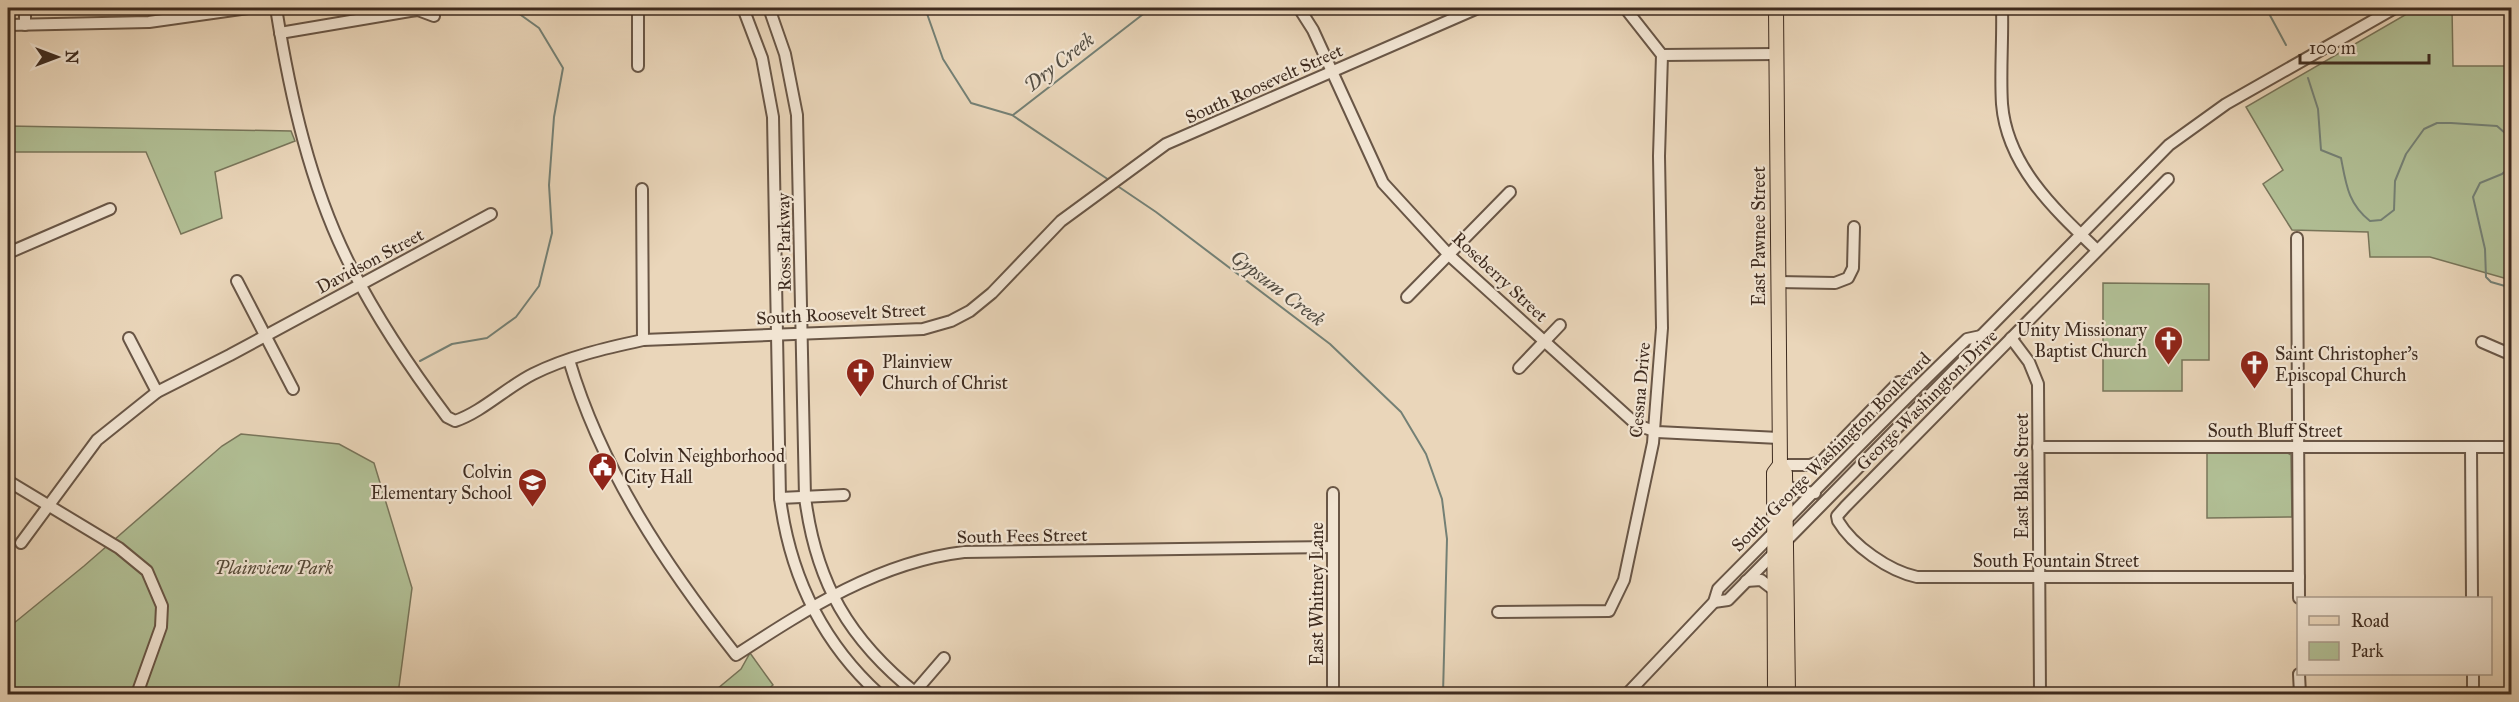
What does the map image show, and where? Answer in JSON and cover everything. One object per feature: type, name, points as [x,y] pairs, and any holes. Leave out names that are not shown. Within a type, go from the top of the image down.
[{"type":"main road","name":"East Pawnee Street","points":[[1776,8],[1779,438],[1780,465],[1785,473],[1786,485],[1788,694]]},
{"type":"main road","name":"East Pawnee Street","points":[[1775,694],[1774,473],[1780,465]]},
{"type":"street","points":[[25,8],[25,25]]},
{"type":"street","points":[[8,25],[149,22],[248,8]]},
{"type":"street","points":[[276,8],[287,74],[314,172],[325,206],[361,285]]},
{"type":"street","points":[[638,8],[638,66]]},
{"type":"street","name":"Ross Parkway","points":[[743,8],[762,58],[773,117],[780,498],[794,566],[811,607],[838,651],[879,694]]},
{"type":"street","name":"Ross Parkway","points":[[769,8],[787,63],[797,115],[805,497],[811,540],[832,597],[862,644],[882,666],[915,694]]},
{"type":"street","name":"Roseberry Street","points":[[1299,8],[1313,30],[1383,183],[1450,256],[1637,425],[1654,431],[1779,438]]},
{"type":"street","name":"South Roosevelt Street","points":[[361,285],[412,370],[447,417],[454,420],[465,417],[504,390],[536,373],[569,360],[643,340],[923,329],[951,321],[970,311],[992,293],[1047,235],[1166,144],[1478,8]]},
{"type":"street","points":[[1625,8],[1662,55],[1776,54]]},
{"type":"street","points":[[2002,8],[2002,105],[2008,135],[2021,165],[2038,191],[2097,250]]},
{"type":"street","name":"South George Washington Boulevard","points":[[1714,602],[1728,600],[1787,542],[1974,351],[1981,336],[2169,145],[2226,104],[2395,8]]},
{"type":"street","points":[[280,33],[418,10],[434,16]]},
{"type":"street","name":"Cessna Drive","points":[[1498,612],[1609,611],[1624,580],[1654,431],[1662,328],[1659,156],[1662,55]]},
{"type":"street","name":"George Washington Drive","points":[[1837,516],[2168,179]]},
{"type":"street","points":[[642,189],[643,340]]},
{"type":"street","points":[[1407,297],[1450,256],[1510,192]]},
{"type":"street","points":[[8,253],[110,209]]},
{"type":"street","name":"Davidson Street","points":[[21,543],[97,440],[157,392],[491,214]]},
{"type":"street","points":[[1778,282],[1835,283],[1848,278],[1853,268],[1854,227]]},
{"type":"street","points":[[2297,238],[2299,597]]},
{"type":"street","points":[[237,281],[264,337],[293,389]]},
{"type":"street","points":[[1519,368],[1560,326]]},
{"type":"street","name":"South George Washington Boulevard","points":[[1627,694],[1714,602],[1718,589],[1786,523],[1924,379],[1967,339],[1981,336]]},
{"type":"street","points":[[129,338],[157,392]]},
{"type":"street","name":"East Blake Street","points":[[2011,338],[2029,362],[2037,384],[2040,694]]},
{"type":"street","points":[[2482,342],[2511,355]]},
{"type":"street","name":"South Fees Street","points":[[569,360],[603,449],[628,500],[691,599],[735,656],[811,607],[884,571],[930,556],[964,552],[1333,547]]},
{"type":"street","points":[[1780,465],[1817,464],[1899,382]]},
{"type":"street","name":"South Bluff Street","points":[[2038,447],[2511,447]]},
{"type":"street","points":[[2471,447],[2472,597]]},
{"type":"street","points":[[8,481],[118,548],[147,571],[157,589],[162,609],[161,627],[137,694]]},
{"type":"street","points":[[1786,485],[1797,491],[1815,493]]},
{"type":"street","name":"East Whitney Lane","points":[[1333,493],[1333,694]]},
{"type":"street","points":[[780,498],[844,495]]},
{"type":"street","name":"South Fountain Street","points":[[1837,516],[1840,525],[1872,555],[1902,574],[1932,578],[2299,577]]},
{"type":"street","points":[[1746,581],[1761,580],[1774,590]]},
{"type":"street","points":[[915,694],[944,658]]},
{"type":"street","points":[[2299,675],[2300,694]]},
{"type":"street","points":[[2473,675],[2473,694]]},
{"type":"green space","points":[[2417,8],[2452,8],[2453,66],[2507,66],[2511,280],[2430,257],[2370,257],[2368,232],[2292,230],[2263,184],[2283,170],[2246,107]]},
{"type":"green space","points":[[8,126],[291,131],[295,141],[215,172],[222,218],[181,234],[146,152],[8,152]]},
{"type":"green space","points":[[2103,283],[2209,284],[2209,360],[2182,360],[2182,391],[2103,391]]},
{"type":"green space","name":"Plainview Park","points":[[241,434],[339,444],[374,463],[412,588],[398,694],[8,694],[8,628],[84,566],[222,446]]},
{"type":"green space","points":[[2207,452],[2286,452],[2291,455],[2292,517],[2207,518]]},
{"type":"green space","points":[[750,653],[773,685],[763,694],[711,694],[741,669]]},
{"type":"waterway","points":[[420,361],[452,344],[487,338],[516,317],[539,286],[552,233],[549,185],[554,117],[563,68],[539,28],[511,8]]},
{"type":"waterway","name":"Gypsum Creek","points":[[925,8],[943,59],[971,103],[1012,115],[1109,180]]},
{"type":"waterway","name":"Dry Creek","points":[[1013,115],[1151,8]]},
{"type":"waterway","name":"Dry Creek","points":[[2266,8],[2286,45]]},
{"type":"waterway","name":"Dry Creek","points":[[2308,78],[2318,109],[2321,150],[2341,158],[2352,200],[2370,221],[2381,220],[2394,210],[2395,181],[2406,154],[2424,129],[2437,123],[2451,123],[2497,126],[2505,133],[2511,166],[2502,174],[2480,183],[2473,197],[2485,249],[2486,277],[2491,282],[2512,288]]},
{"type":"waterway","name":"Gypsum Creek","points":[[1116,185],[1156,212],[1330,344],[1401,412],[1426,454],[1442,499],[1447,539],[1443,694]]},
{"type":"place","name":"Unity Missionary Baptist Church","points":[[2168,366]]},
{"type":"place","name":"Saint Christopher's Episcopal Church","points":[[2254,390]]},
{"type":"place","name":"Plainview Church of Christ","points":[[861,398]]},
{"type":"place","name":"Colvin Neighborhood City Hall","points":[[603,492]]},
{"type":"place","name":"Colvin Elementary School","points":[[533,508]]}]
